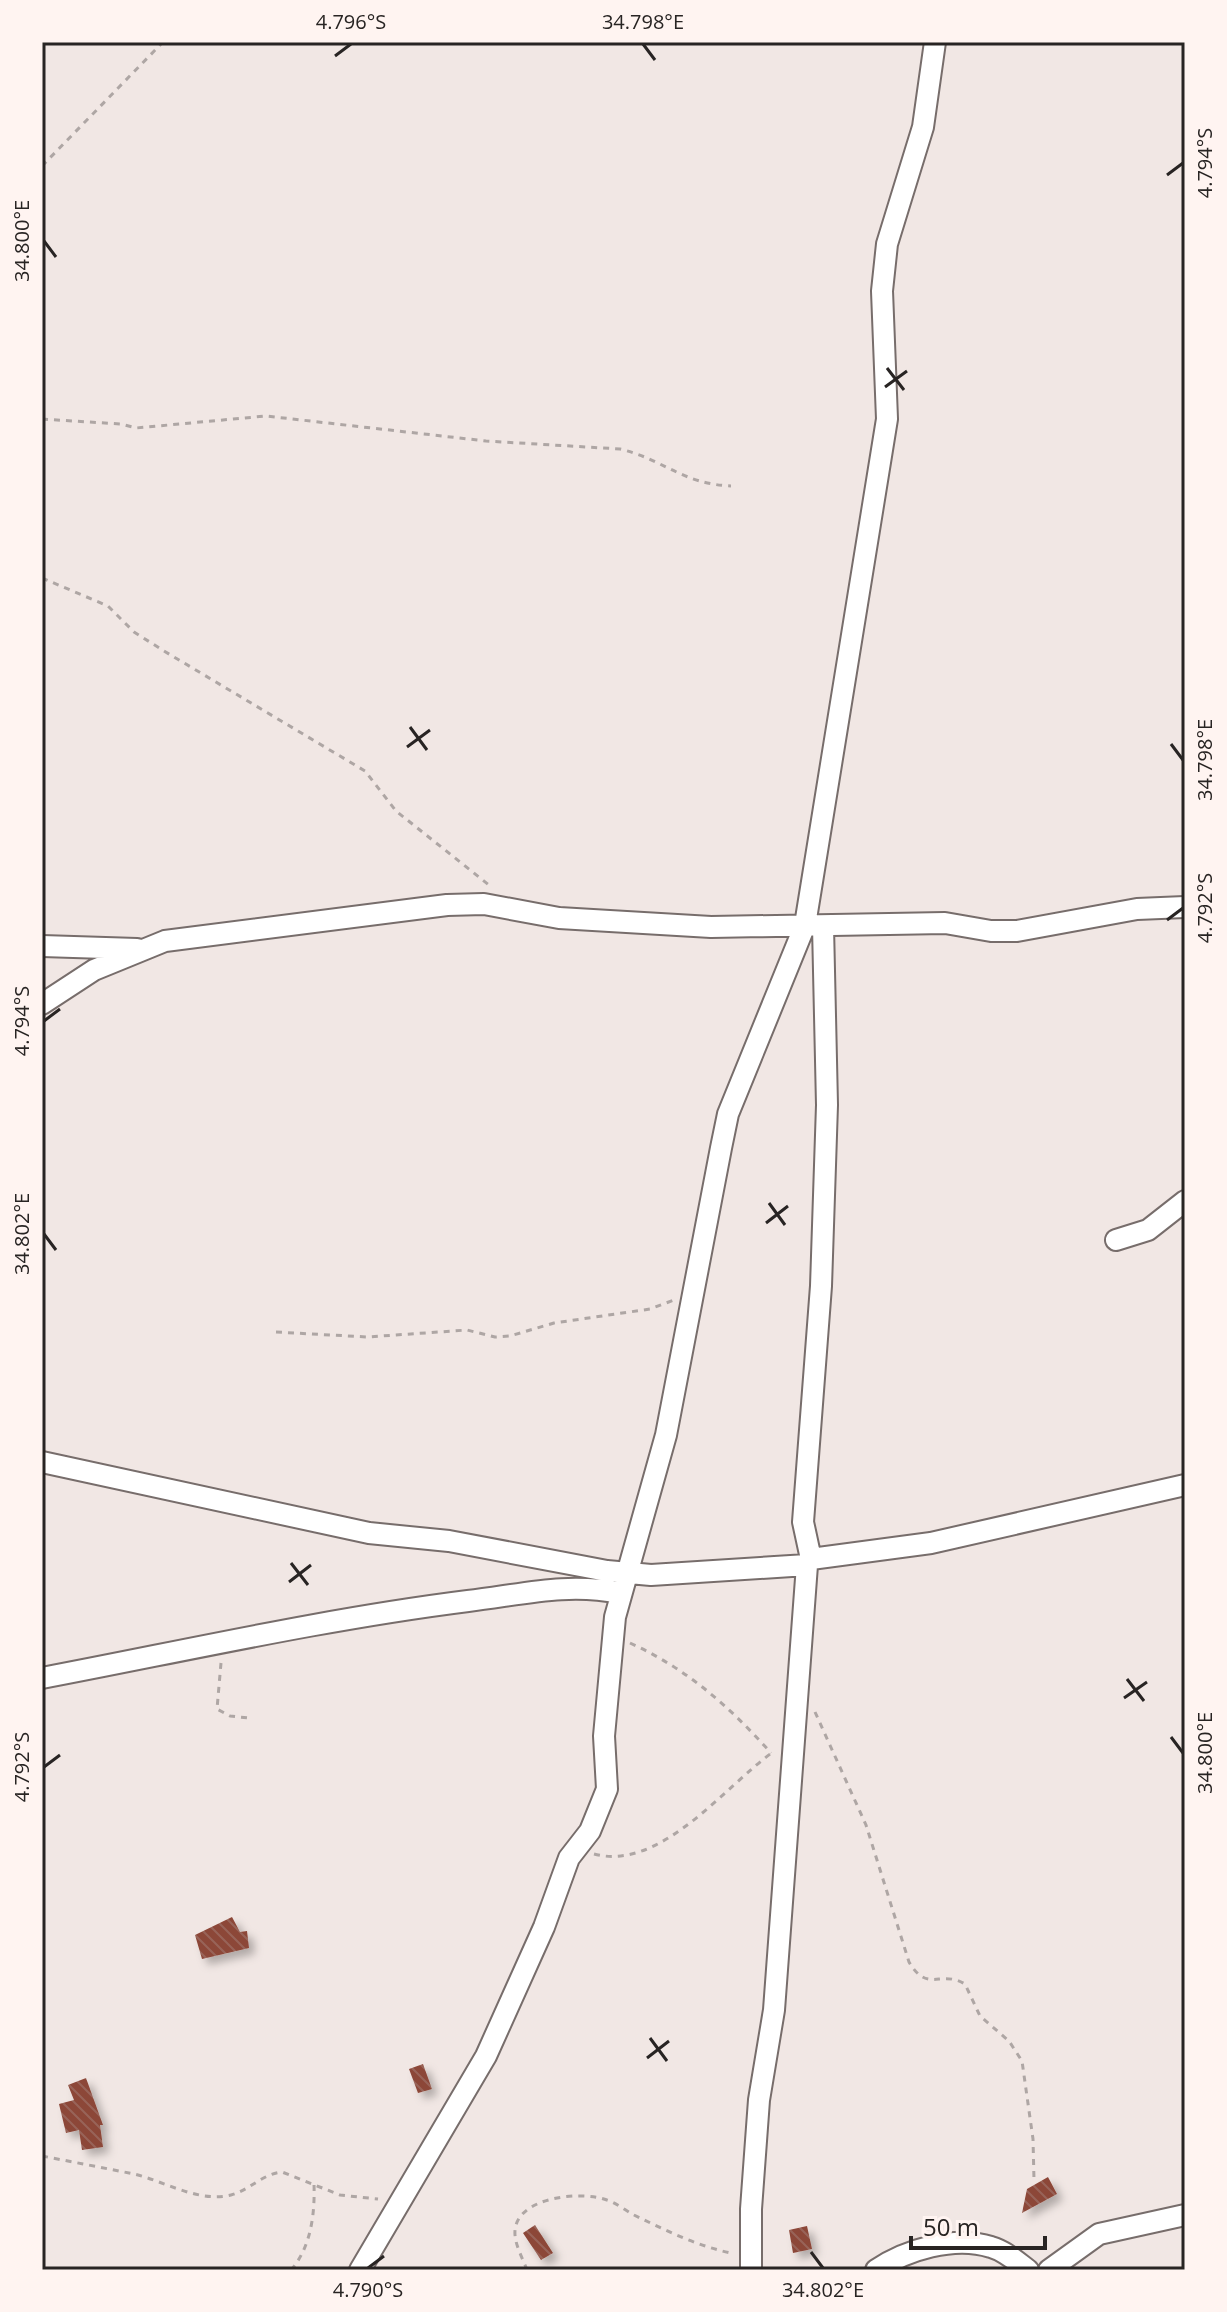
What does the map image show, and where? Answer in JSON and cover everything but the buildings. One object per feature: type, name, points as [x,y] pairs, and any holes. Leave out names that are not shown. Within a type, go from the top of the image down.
[{"type":"street","points":[[751,2264],[759,2100],[774,2010],[792,1744],[809,1562],[803,1522],[821,1286],[827,1105],[814,926],[887,419],[882,291],[887,244],[923,127],[935,42]]},
{"type":"street","points":[[42,1004],[94,970],[137,949],[202,934],[304,926],[447,905],[484,904],[559,918],[711,927],[945,923],[991,931],[1017,931],[1137,909],[1185,907]]},
{"type":"street","points":[[360,2270],[497,2032],[575,1848],[590,1831],[607,1789],[604,1736],[613,1633],[623,1583],[666,1435],[691,1295],[705,1246],[728,1114],[814,926]]},
{"type":"street","points":[[42,946],[137,949]]},
{"type":"street","points":[[1116,1240],[1148,1230],[1185,1201]]},
{"type":"street","points":[[42,1462],[369,1533],[449,1541],[623,1583]]},
{"type":"street","points":[[42,1678],[223,1645],[350,1617],[558,1587],[623,1583],[651,1575],[809,1562],[944,1540],[1185,1485]]},
{"type":"street","points":[[1049,2270],[1099,2234],[1185,2215]]},
{"type":"street","points":[[876,2270],[912,2251],[955,2244],[988,2246],[1028,2270]]},
{"type":"path","points":[[42,166],[163,42]]},
{"type":"path","points":[[42,419],[121,424],[136,428],[266,416],[486,441],[620,449],[636,453],[695,482],[731,486]]},
{"type":"path","points":[[42,578],[108,606],[134,632],[365,771],[396,811],[516,910]]},
{"type":"path","points":[[276,1332],[367,1337],[467,1330],[495,1337],[510,1336],[554,1323],[650,1309],[691,1295]]},
{"type":"path","points":[[613,1633],[686,1672],[746,1725],[771,1753]]},
{"type":"path","points":[[223,1645],[216,1706],[224,1714],[249,1718]]},
{"type":"path","points":[[799,1680],[853,1790],[914,1971],[922,1979],[952,1978],[965,1984],[980,2016],[1009,2041],[1022,2061],[1033,2139],[1034,2180]]},
{"type":"path","points":[[575,1848],[600,1855],[619,1854],[665,1840],[699,1817],[771,1753],[792,1744]]},
{"type":"path","points":[[42,2156],[134,2174],[175,2189],[211,2195],[231,2195],[272,2173],[292,2173],[340,2195],[402,2201]]},
{"type":"path","points":[[291,2270],[304,2250],[314,2217],[314,2184]]},
{"type":"path","points":[[527,2270],[514,2233],[518,2222],[544,2200],[582,2195],[607,2200],[696,2243],[751,2264]]}]
